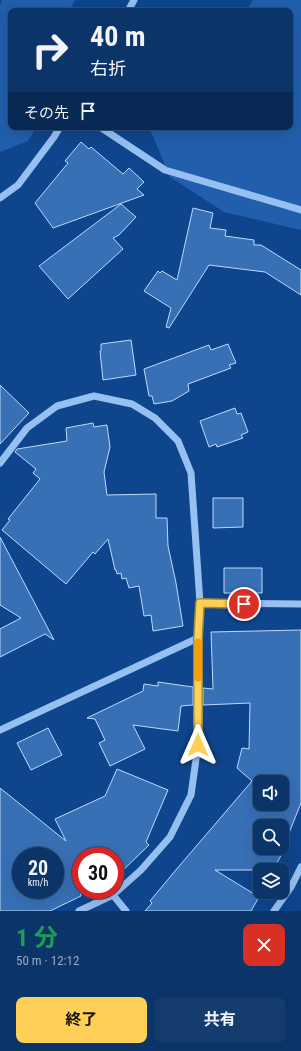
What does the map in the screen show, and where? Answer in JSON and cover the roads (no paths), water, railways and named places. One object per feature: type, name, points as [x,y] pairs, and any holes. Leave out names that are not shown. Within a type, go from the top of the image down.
[{"type":"street","points":[[0,198],[18,184],[58,130]]},
{"type":"street","points":[[105,130],[165,170],[301,210]]},
{"type":"street","points":[[0,463],[27,428],[57,406],[94,396],[132,404],[155,418],[178,441],[192,473],[200,603],[198,638],[198,745],[191,795],[170,837],[141,870],[124,885]]},
{"type":"street","points":[[200,603],[301,604]]},
{"type":"street","points":[[0,730],[198,638]]},
{"type":"street","points":[[274,911],[291,888],[301,867]]},
{"type":"street","points":[[79,911],[104,899]]},
{"type":"street","points":[[116,899],[126,911]]}]
